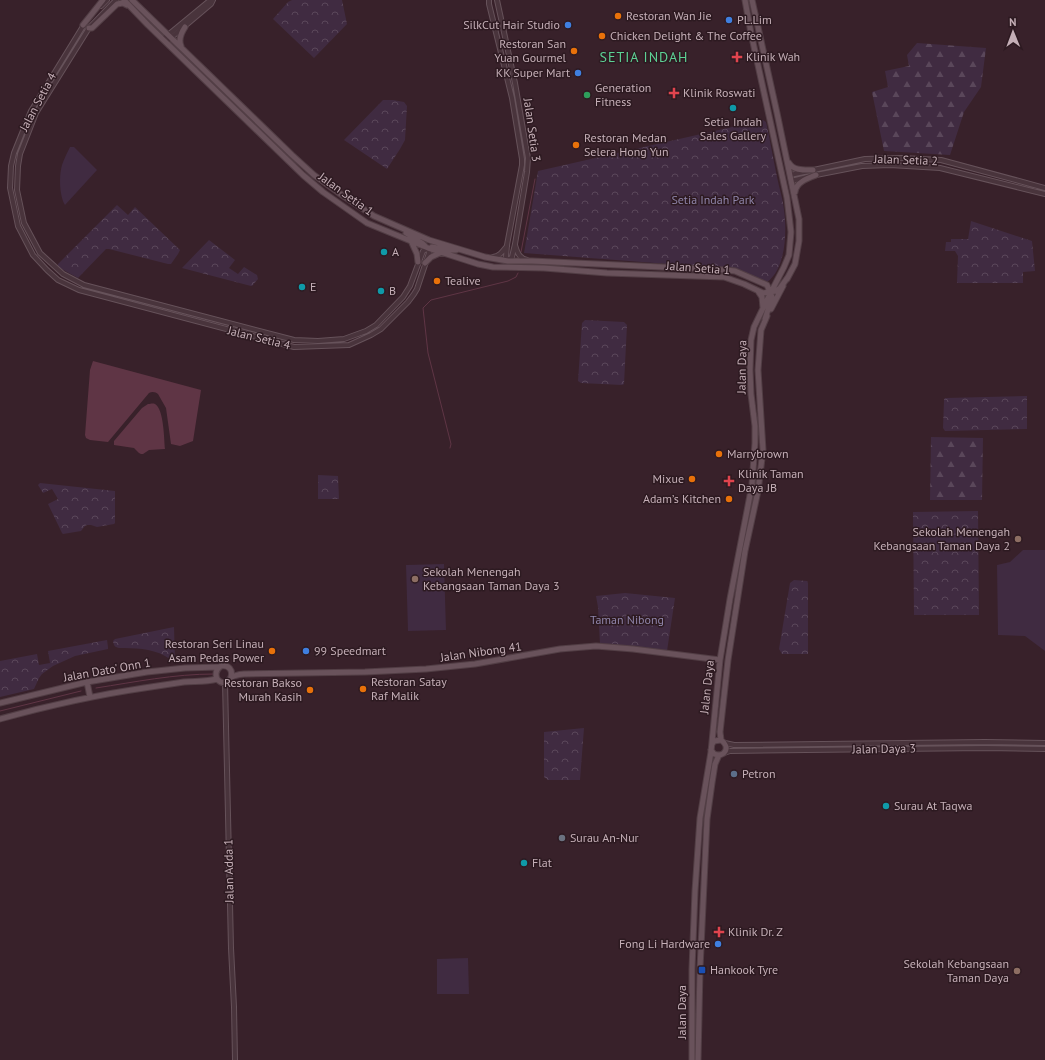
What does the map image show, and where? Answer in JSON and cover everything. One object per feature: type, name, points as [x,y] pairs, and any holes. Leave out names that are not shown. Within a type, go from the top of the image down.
[{"type":"main road","points":[[83,25],[102,0]]},
{"type":"main road","name":"Jalan Setia 1","points":[[124,0],[303,175],[323,192],[367,223],[412,243],[478,264],[608,273],[724,277],[763,293],[770,292],[767,285],[735,271],[508,261],[489,258],[429,240],[395,226],[374,216],[314,175],[132,0]]},
{"type":"main road","name":"Jalan Daya","points":[[692,1060],[692,969],[700,818],[711,747],[720,660],[752,484],[755,426],[751,394],[751,340],[754,327],[788,255],[790,243],[790,221],[787,198],[744,0]]},
{"type":"main road","name":"Jalan Daya","points":[[723,742],[720,732],[728,660],[745,551],[759,484],[763,450],[758,370],[762,330],[795,264],[799,241],[799,219],[795,198],[789,178],[777,112],[752,0]]},
{"type":"main road","points":[[88,28],[92,28],[117,4],[123,3],[148,25]]},
{"type":"main road","points":[[756,22],[751,33],[760,38]]},
{"type":"main road","points":[[182,49],[179,40],[185,27]]},
{"type":"main road","points":[[785,155],[791,167],[798,170],[815,172]]},
{"type":"main road","points":[[779,164],[783,174],[789,178],[786,182],[787,198]]},
{"type":"main road","points":[[795,198],[795,188],[797,185],[815,172]]},
{"type":"main road","points":[[323,192],[330,195],[339,193],[339,201],[347,209]]},
{"type":"main road","points":[[395,226],[428,248],[433,247],[449,250],[463,250]]},
{"type":"main road","points":[[412,243],[418,254],[418,262]]},
{"type":"main road","points":[[425,263],[432,257],[442,252]]},
{"type":"main road","points":[[478,264],[501,265],[508,261],[510,264],[515,266],[544,268]]},
{"type":"main road","points":[[760,282],[771,284],[780,274]]},
{"type":"main road","points":[[766,320],[772,298],[770,292],[776,291],[780,288],[788,277]]},
{"type":"main road","points":[[757,290],[762,298],[763,309]]},
{"type":"main road","name":"Jalan Nibong 41","points":[[232,677],[235,675],[244,674],[365,672],[426,669],[475,664],[560,650],[596,646],[634,649],[720,660]]},
{"type":"main road","points":[[225,666],[230,668],[232,671],[232,677],[229,681],[221,682],[217,679],[216,673],[219,667],[225,666]]},
{"type":"main road","name":"Jalan Dato' Onn 1","points":[[0,703],[87,682],[147,672],[185,668],[219,667]]},
{"type":"main road","name":"Jalan Nibong 41","points":[[232,671],[244,674]]},
{"type":"main road","name":"Jalan Dato' Onn 1","points":[[0,719],[90,697],[184,682],[209,681],[217,679]]},
{"type":"main road","points":[[87,682],[90,697]]},
{"type":"main road","points":[[715,740],[723,742],[726,748],[722,754],[714,754],[711,747],[715,740]]},
{"type":"main road","name":"Jalan Daya","points":[[698,1060],[700,969],[707,819],[715,764],[722,754]]},
{"type":"street","name":"Jalan Setia 4","points":[[107,0],[83,25],[31,111],[14,153],[11,166],[10,188],[18,226],[34,255],[58,280],[79,290],[294,347],[349,345],[382,328],[414,294],[429,253],[428,248],[423,250],[410,286],[403,297],[376,325],[366,331],[344,339],[318,341],[294,340],[84,285],[63,274],[40,253],[24,223],[17,190],[20,154],[36,113],[88,28],[116,0]]},
{"type":"street","points":[[169,36],[185,27],[211,4],[213,0]]},
{"type":"street","points":[[164,40],[208,2],[213,0]]},
{"type":"street","name":"Jalan Setia 3","points":[[489,0],[512,98],[522,159],[507,245],[506,257],[508,261],[512,257],[515,244],[528,158],[516,83],[497,0]]},
{"type":"street","points":[[506,72],[516,83],[512,98]]},
{"type":"street","points":[[870,158],[879,160],[886,164],[902,158]]},
{"type":"street","name":"Jalan Setia 2","points":[[789,178],[870,158],[902,158],[941,160],[1045,188]]},
{"type":"street","name":"Jalan Setia 2","points":[[815,172],[886,164],[940,168],[1045,194]]},
{"type":"street","points":[[515,244],[521,257],[525,260],[532,261]]},
{"type":"street","points":[[489,258],[497,256],[507,245]]},
{"type":"street","name":"Jalan Adda 1","points":[[225,682],[235,1060]]},
{"type":"street","name":"Jalan Daya 3","points":[[723,742],[734,745],[985,742],[1045,743]]},
{"type":"street","name":"Jalan Daya 3","points":[[722,754],[730,751],[985,748],[1045,749]]},
{"type":"green space","points":[[292,0],[342,0],[347,24],[314,58],[273,19],[288,2]]},
{"type":"green space","points":[[917,43],[986,48],[981,87],[964,112],[950,155],[884,151],[872,92],[888,87],[885,71],[909,66],[907,55]]},
{"type":"green space","points":[[383,100],[404,102],[407,106],[405,140],[387,169],[344,140]]},
{"type":"green space","name":"Setia Indah Park","points":[[763,120],[766,122],[783,202],[785,219],[785,239],[782,259],[773,276],[767,282],[734,269],[524,253],[538,171]]},
{"type":"green space","points":[[70,147],[74,147],[97,170],[65,205],[60,185],[60,174]]},
{"type":"green space","points":[[117,205],[128,215],[135,207],[180,250],[171,264],[106,249],[78,278],[58,267],[58,264]]},
{"type":"green space","points":[[971,221],[1032,241],[1035,271],[1023,272],[1023,283],[957,283],[958,256],[955,251],[945,251],[946,242],[951,242],[951,239],[968,239]]},
{"type":"green space","points":[[209,240],[235,260],[229,268],[238,274],[244,267],[257,275],[258,279],[252,286],[182,268]]},
{"type":"green space","points":[[585,320],[624,322],[627,325],[624,384],[581,383],[578,381],[582,323]]},
{"type":"green space","points":[[1027,396],[1027,429],[945,431],[943,428],[944,399],[946,398]]},
{"type":"green space","points":[[931,437],[983,438],[982,500],[930,500]]},
{"type":"green space","points":[[318,475],[338,476],[339,499],[318,499]]},
{"type":"green space","points":[[40,483],[115,491],[115,523],[97,527],[87,525],[81,531],[63,534],[48,504],[58,499],[52,489],[43,493],[38,485]]},
{"type":"green space","points":[[978,511],[979,615],[914,615],[913,512]]},
{"type":"green space","points":[[1023,550],[1045,550],[1045,651],[1025,636],[998,635],[997,565],[1010,562]]},
{"type":"green space","points":[[444,564],[446,630],[408,631],[406,565]]},
{"type":"green space","points":[[794,580],[807,581],[808,583],[808,654],[782,654],[779,649],[790,583]]},
{"type":"green space","name":"Taman Nibong","points":[[625,593],[675,598],[667,651],[600,644],[596,596]]},
{"type":"green space","points":[[174,627],[175,663],[160,653],[154,651],[136,648],[119,648],[115,646],[113,641],[115,639]]},
{"type":"green space","points":[[107,640],[108,649],[75,656],[53,666],[42,674],[34,689],[0,697],[0,661],[37,654],[39,665],[50,663],[48,651]]},
{"type":"green space","points":[[584,728],[580,780],[548,780],[544,777],[544,732]]},
{"type":"green space","points":[[468,958],[469,994],[437,994],[437,959]]},
{"type":"shaded area","points":[[93,361],[201,390],[193,441],[180,446],[171,444],[166,408],[158,394],[155,392],[149,393],[108,442],[90,440],[86,438],[90,370]]},
{"type":"shaded area","points":[[148,404],[155,404],[160,412],[163,425],[165,449],[149,450],[141,454],[134,448],[114,445],[114,441],[142,408]]},
{"type":"waterway","points":[[521,252],[535,179]]},
{"type":"waterway","points":[[450,448],[451,444],[428,353],[423,308],[431,300],[508,281],[516,277],[518,273]]},
{"type":"waterway","points":[[96,688],[169,677],[214,674]]},
{"type":"waterway","points":[[0,711],[81,691]]},
{"type":"place","name":"Restoran Wan Jie","points":[[618,16]]},
{"type":"place","name":"PL.Lim","points":[[729,20]]},
{"type":"place","name":"SilkCut Hair Studio","points":[[568,25]]},
{"type":"place","name":"Chicken Delight & The Coffee","points":[[602,36]]},
{"type":"place","name":"Restoran San Yuan Gourmel","points":[[574,51]]},
{"type":"place","name":"Klinik Wah","points":[[737,57]]},
{"type":"place","name":"KK Super Mart","points":[[578,73]]},
{"type":"place","name":"Klinik Roswati","points":[[674,93]]},
{"type":"place","name":"Generation Fitness","points":[[587,95]]},
{"type":"place","name":"Setia Indah Sales Gallery","points":[[733,108]]},
{"type":"place","name":"Restoran Medan Selera Hong Yun","points":[[576,145]]},
{"type":"place","name":"A","points":[[384,252]]},
{"type":"place","name":"Tealive","points":[[437,281]]},
{"type":"place","name":"E","points":[[302,287]]},
{"type":"place","name":"B","points":[[381,291]]},
{"type":"place","name":"Marrybrown","points":[[719,454]]},
{"type":"place","name":"Mixue","points":[[692,479]]},
{"type":"place","name":"Klinik Taman Daya JB","points":[[729,481]]},
{"type":"place","name":"Adam’s Kitchen","points":[[729,499]]},
{"type":"place","name":"Sekolah Menengah Kebangsaan Taman Daya 2","points":[[1018,539]]},
{"type":"place","name":"Sekolah Menengah Kebangsaan Taman Daya 3","points":[[415,579]]},
{"type":"place","name":"Restoran Seri Linau Asam Pedas Power","points":[[272,651]]},
{"type":"place","name":"99 Speedmart","points":[[306,651]]},
{"type":"place","name":"Restoran Satay Raf Malik","points":[[363,689]]},
{"type":"place","name":"Restoran Bakso Murah Kasih","points":[[310,690]]},
{"type":"place","name":"Petron","points":[[734,774]]},
{"type":"place","name":"Surau At Taqwa","points":[[886,806]]},
{"type":"place","name":"Surau An-Nur","points":[[562,838]]},
{"type":"place","name":"Flat","points":[[524,863]]},
{"type":"place","name":"Klinik Dr. Z","points":[[719,932]]},
{"type":"place","name":"Fong Li Hardware","points":[[718,944]]},
{"type":"place","name":"Hankook Tyre","points":[[702,970]]},
{"type":"place","name":"Sekolah Kebangsaan Taman Daya","points":[[1017,971]]},
{"type":"district","name":"SETIA INDAH","points":[[644,57]]}]
